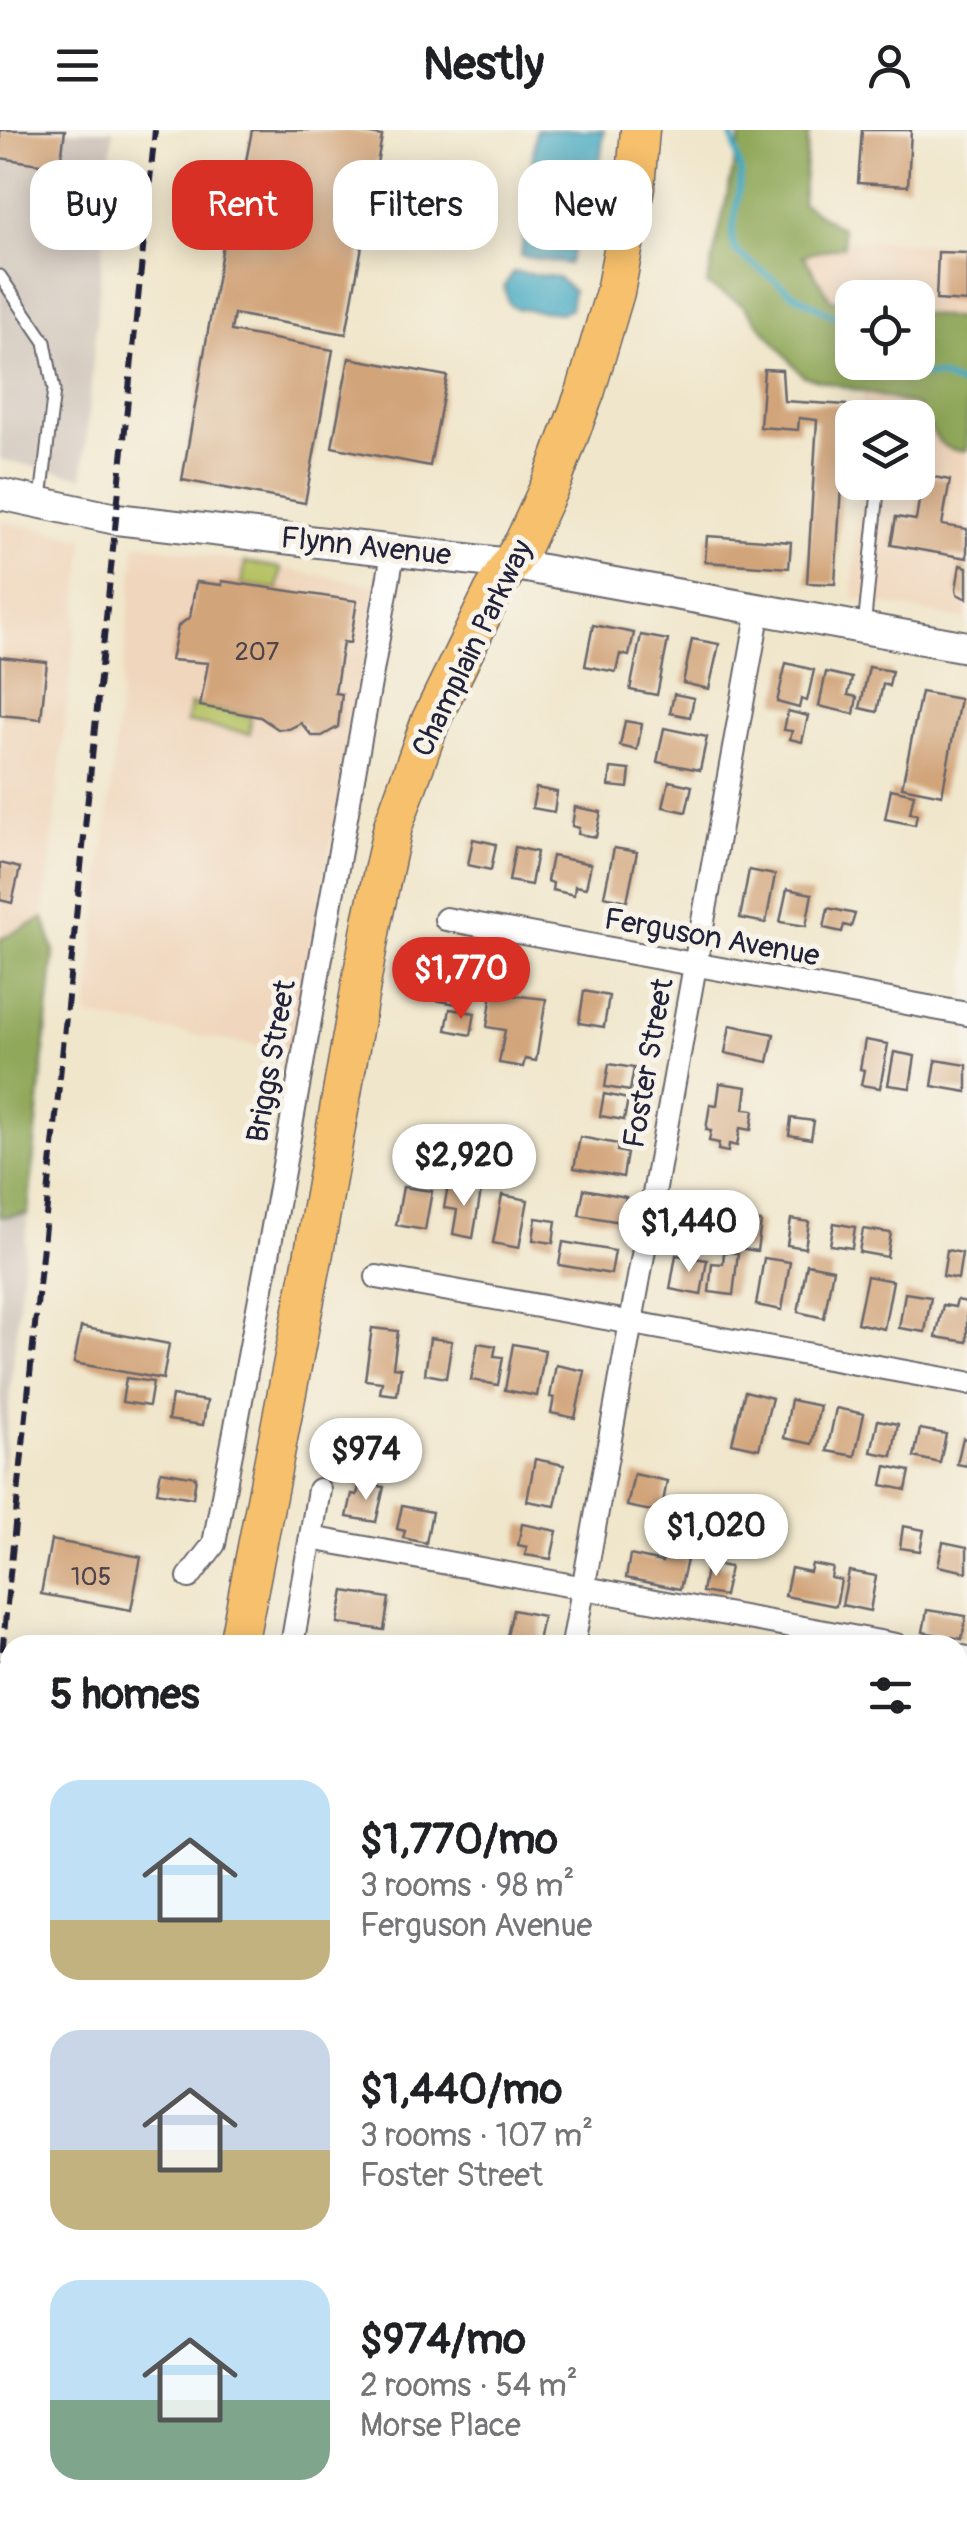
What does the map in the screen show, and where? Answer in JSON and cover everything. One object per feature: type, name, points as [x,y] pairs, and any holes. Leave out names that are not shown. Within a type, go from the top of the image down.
[{"type":"main road","name":"Champlain Parkway","points":[[240,1635],[386,854],[401,798],[431,720],[553,479],[601,344],[635,187],[640,130]]},
{"type":"street","name":"Flynn Avenue","points":[[0,494],[116,519],[510,564],[967,647]]},
{"type":"street","name":"Briggs Street","points":[[190,1577],[214,1544],[394,548]]},
{"type":"street","name":"Foster Street","points":[[575,1635],[759,608]]},
{"type":"street","name":"Ferguson Avenue","points":[[446,919],[967,1014]]},
{"type":"street","points":[[377,1277],[967,1383]]},
{"type":"street","points":[[294,1635],[319,1490]]},
{"type":"street","points":[[311,1538],[841,1635]]},
{"type":"lane","points":[[3,283],[45,342],[54,390],[41,504]]},
{"type":"lane","points":[[864,628],[877,500]]},
{"type":"shaded area","points":[[0,130],[113,130],[110,160],[30,160],[30,250],[103,250],[83,477],[0,459]]},
{"type":"shaded area","points":[[787,236],[967,246],[967,321],[935,319],[935,280],[835,280],[835,312],[781,308]]},
{"type":"shaded area","points":[[863,392],[894,400],[862,400]]},
{"type":"shaded area","points":[[935,435],[941,445],[954,452],[967,450],[967,620],[853,598],[857,500],[935,500]]},
{"type":"shaded area","points":[[0,520],[85,539],[44,918],[0,939]]},
{"type":"shaded area","points":[[136,543],[379,586],[291,1052],[87,1016]]},
{"type":"shaded area","points":[[40,1098],[28,1214],[0,1491],[0,1145]]},
{"type":"green space","points":[[742,130],[809,130],[802,203],[842,229],[844,246],[803,255],[835,301],[835,380],[935,380],[935,315],[967,320],[967,450],[949,448],[935,435],[935,400],[895,400],[803,376],[742,304],[707,285]]},
{"type":"green space","points":[[245,562],[281,568],[278,589],[242,584]]},
{"type":"green space","points":[[191,704],[251,716],[250,734],[186,722]]},
{"type":"green space","points":[[44,918],[54,952],[28,1214],[0,1217],[0,939]]},
{"type":"water","points":[[536,130],[604,130],[600,160],[532,160]]},
{"type":"water","points":[[522,250],[573,250],[568,264],[521,256]]},
{"type":"water","points":[[513,272],[557,277],[573,291],[570,308],[562,313],[518,309],[509,304],[504,287]]},
{"type":"building","points":[[0,130],[65,130],[61,160],[30,162],[0,158]]},
{"type":"building","points":[[252,130],[348,130],[382,136],[378,160],[333,160],[333,250],[361,250],[346,334],[234,314],[231,331],[333,350],[305,503],[182,480],[222,250],[313,250],[313,160],[246,160]]},
{"type":"building","points":[[862,130],[911,130],[908,186],[858,183]]},
{"type":"building","points":[[938,252],[967,253],[967,302],[936,300]]},
{"type":"building","points":[[349,358],[447,376],[430,466],[332,447]]},
{"type":"building","points":[[764,369],[782,370],[784,401],[835,404],[835,500],[840,500],[835,584],[807,583],[817,420],[799,418],[798,430],[760,427]]},
{"type":"building","points":[[935,477],[950,480],[942,525],[967,529],[967,558],[891,545],[896,517],[916,520],[919,500],[935,500]]},
{"type":"building","points":[[707,536],[791,542],[789,568],[705,562]]},
{"type":"building","points":[[960,565],[967,567],[967,599],[957,594]]},
{"type":"building","points":[[222,581],[357,601],[350,643],[343,642],[335,693],[342,694],[338,727],[322,736],[312,736],[301,723],[278,729],[260,717],[200,706],[208,663],[171,660],[178,626],[190,617],[196,582],[222,585]]},
{"type":"building","points":[[593,625],[634,633],[629,656],[620,654],[616,672],[585,666]]},
{"type":"building","points":[[641,635],[668,640],[657,695],[630,690]]},
{"type":"building","points":[[692,639],[719,644],[709,689],[683,683]]},
{"type":"building","points":[[0,657],[47,662],[41,719],[0,715]]},
{"type":"building","points":[[786,663],[814,670],[807,701],[801,699],[799,708],[777,702]]},
{"type":"building","points":[[869,667],[892,671],[889,686],[883,684],[877,712],[860,708]]},
{"type":"building","points":[[826,672],[852,678],[848,695],[857,697],[854,714],[819,706]]},
{"type":"building","points":[[921,692],[960,699],[942,795],[902,787]]},
{"type":"building","points":[[674,694],[694,698],[690,717],[670,713]]},
{"type":"building","points":[[788,711],[808,716],[802,742],[790,739],[792,731],[784,730]]},
{"type":"building","points":[[625,721],[642,724],[637,750],[620,746]]},
{"type":"building","points":[[664,728],[707,737],[700,770],[657,762]]},
{"type":"building","points":[[611,768],[630,770],[628,788],[609,786]]},
{"type":"building","points":[[669,781],[692,786],[686,812],[663,807]]},
{"type":"building","points":[[536,788],[557,792],[554,812],[532,808]]},
{"type":"building","points":[[891,789],[914,794],[910,813],[917,814],[915,825],[885,819]]},
{"type":"building","points":[[575,807],[601,812],[596,837],[578,834],[579,828],[572,826]]},
{"type":"building","points":[[473,839],[496,844],[491,870],[468,865]]},
{"type":"building","points":[[515,847],[537,852],[531,885],[509,881]]},
{"type":"building","points":[[614,848],[637,852],[627,901],[604,896]]},
{"type":"building","points":[[552,856],[591,864],[586,888],[575,886],[574,895],[552,890],[553,883],[547,881]]},
{"type":"building","points":[[0,863],[20,868],[12,903],[0,900]]},
{"type":"building","points":[[749,870],[775,875],[766,923],[740,918]]},
{"type":"building","points":[[787,889],[812,894],[806,926],[780,922]]},
{"type":"building","points":[[828,908],[855,914],[851,927],[844,925],[842,932],[824,928]]},
{"type":"building","points":[[440,974],[472,979],[467,1006],[435,1000]]},
{"type":"building","points":[[584,991],[609,996],[604,1027],[579,1023]]},
{"type":"building","points":[[492,993],[546,999],[536,1061],[525,1059],[523,1067],[499,1063],[505,1030],[487,1027]]},
{"type":"building","points":[[450,1009],[475,1013],[471,1035],[446,1030]]},
{"type":"building","points":[[730,1025],[774,1034],[768,1062],[725,1053]]},
{"type":"building","points":[[865,1040],[888,1044],[880,1088],[861,1085]]},
{"type":"building","points":[[894,1052],[915,1056],[910,1088],[888,1085]]},
{"type":"building","points":[[936,1060],[967,1065],[967,1092],[932,1086]]},
{"type":"building","points":[[609,1064],[634,1068],[630,1091],[605,1087]]},
{"type":"building","points":[[720,1083],[747,1087],[744,1109],[754,1110],[751,1130],[740,1128],[737,1146],[729,1144],[728,1152],[718,1150],[719,1143],[709,1141],[711,1131],[706,1130],[710,1104],[717,1105]]},
{"type":"building","points":[[604,1094],[628,1099],[624,1120],[600,1116]]},
{"type":"building","points":[[791,1118],[814,1121],[811,1139],[789,1135]]},
{"type":"building","points":[[580,1137],[618,1144],[617,1151],[627,1153],[623,1177],[574,1168]]},
{"type":"building","points":[[432,1146],[454,1151],[449,1178],[427,1174]]},
{"type":"building","points":[[448,1186],[481,1191],[473,1238],[453,1234],[457,1210],[444,1208]]},
{"type":"building","points":[[403,1187],[432,1191],[425,1230],[396,1225]]},
{"type":"building","points":[[584,1189],[626,1197],[621,1222],[579,1215]]},
{"type":"building","points":[[502,1195],[528,1200],[519,1248],[493,1243]]},
{"type":"building","points":[[536,1218],[556,1221],[553,1243],[533,1240]]},
{"type":"building","points":[[743,1219],[761,1222],[757,1251],[739,1248]]},
{"type":"building","points":[[791,1219],[809,1222],[805,1248],[787,1245]]},
{"type":"building","points":[[834,1223],[855,1227],[852,1248],[830,1245]]},
{"type":"building","points":[[863,1229],[891,1233],[887,1257],[859,1252]]},
{"type":"building","points":[[563,1242],[615,1251],[611,1274],[559,1265]]},
{"type":"building","points":[[947,1250],[962,1253],[958,1279],[943,1276]]},
{"type":"building","points":[[724,1252],[738,1253],[733,1295],[709,1292],[712,1263],[723,1264]]},
{"type":"building","points":[[676,1255],[707,1260],[701,1295],[670,1289]]},
{"type":"building","points":[[764,1258],[790,1262],[782,1310],[756,1305]]},
{"type":"building","points":[[807,1264],[833,1269],[824,1318],[798,1312]]},
{"type":"building","points":[[867,1276],[893,1281],[884,1329],[857,1323]]},
{"type":"building","points":[[905,1293],[931,1297],[925,1332],[899,1328]]},
{"type":"building","points":[[957,1300],[967,1302],[967,1342],[936,1337],[943,1305],[955,1307]]},
{"type":"building","points":[[81,1327],[169,1344],[163,1379],[74,1363]]},
{"type":"building","points":[[372,1328],[398,1331],[393,1367],[401,1368],[397,1395],[380,1393],[382,1382],[365,1380]]},
{"type":"building","points":[[430,1338],[452,1341],[446,1378],[425,1374]]},
{"type":"building","points":[[478,1343],[496,1346],[494,1356],[503,1357],[498,1385],[471,1380]]},
{"type":"building","points":[[513,1344],[545,1350],[537,1396],[505,1390]]},
{"type":"building","points":[[556,1365],[585,1371],[575,1418],[551,1413]]},
{"type":"building","points":[[126,1378],[153,1382],[149,1406],[122,1402]]},
{"type":"building","points":[[745,1391],[772,1398],[759,1449],[732,1443]]},
{"type":"building","points":[[172,1396],[207,1401],[203,1425],[168,1420]]},
{"type":"building","points":[[791,1400],[820,1406],[812,1444],[784,1438]]},
{"type":"building","points":[[836,1408],[864,1414],[855,1456],[827,1451]]},
{"type":"building","points":[[878,1420],[898,1424],[892,1456],[871,1452]]},
{"type":"building","points":[[920,1429],[946,1434],[940,1463],[914,1457]]},
{"type":"building","points":[[963,1438],[967,1439],[967,1466],[957,1464]]},
{"type":"building","points":[[379,1445],[394,1447],[391,1469],[376,1466]]},
{"type":"building","points":[[535,1459],[564,1465],[555,1506],[527,1501]]},
{"type":"building","points":[[886,1466],[910,1471],[906,1490],[882,1485]]},
{"type":"building","points":[[161,1471],[196,1477],[193,1498],[157,1492]]},
{"type":"building","points":[[634,1474],[667,1481],[661,1513],[627,1506]]},
{"type":"building","points":[[360,1482],[384,1487],[376,1522],[347,1517],[352,1494],[357,1495]]},
{"type":"building","points":[[402,1506],[432,1512],[426,1543],[403,1538],[405,1531],[397,1529]]},
{"type":"building","points":[[522,1524],[557,1531],[551,1559],[525,1555],[527,1547],[518,1545]]},
{"type":"building","points":[[903,1526],[924,1530],[920,1551],[900,1548]]},
{"type":"building","points":[[51,1540],[141,1557],[131,1610],[41,1594]]},
{"type":"building","points":[[943,1542],[967,1547],[967,1572],[938,1566]]},
{"type":"building","points":[[630,1555],[662,1562],[664,1555],[687,1560],[680,1589],[626,1578]]},
{"type":"building","points":[[707,1563],[730,1567],[724,1596],[702,1592]]},
{"type":"building","points":[[812,1564],[833,1568],[831,1578],[841,1580],[836,1606],[785,1596],[791,1568],[810,1572]]},
{"type":"building","points":[[849,1571],[876,1576],[870,1611],[842,1605]]},
{"type":"building","points":[[344,1591],[389,1598],[384,1630],[338,1623]]},
{"type":"building","points":[[513,1610],[543,1616],[539,1635],[507,1635]]},
{"type":"building","points":[[927,1610],[966,1616],[963,1635],[923,1632]]},
{"type":"waterway","points":[[731,130],[741,174],[732,237],[735,251],[792,293],[835,317]]},
{"type":"waterway","points":[[935,376],[967,388]]},
{"type":"railway","points":[[4,1635],[155,130]]}]
